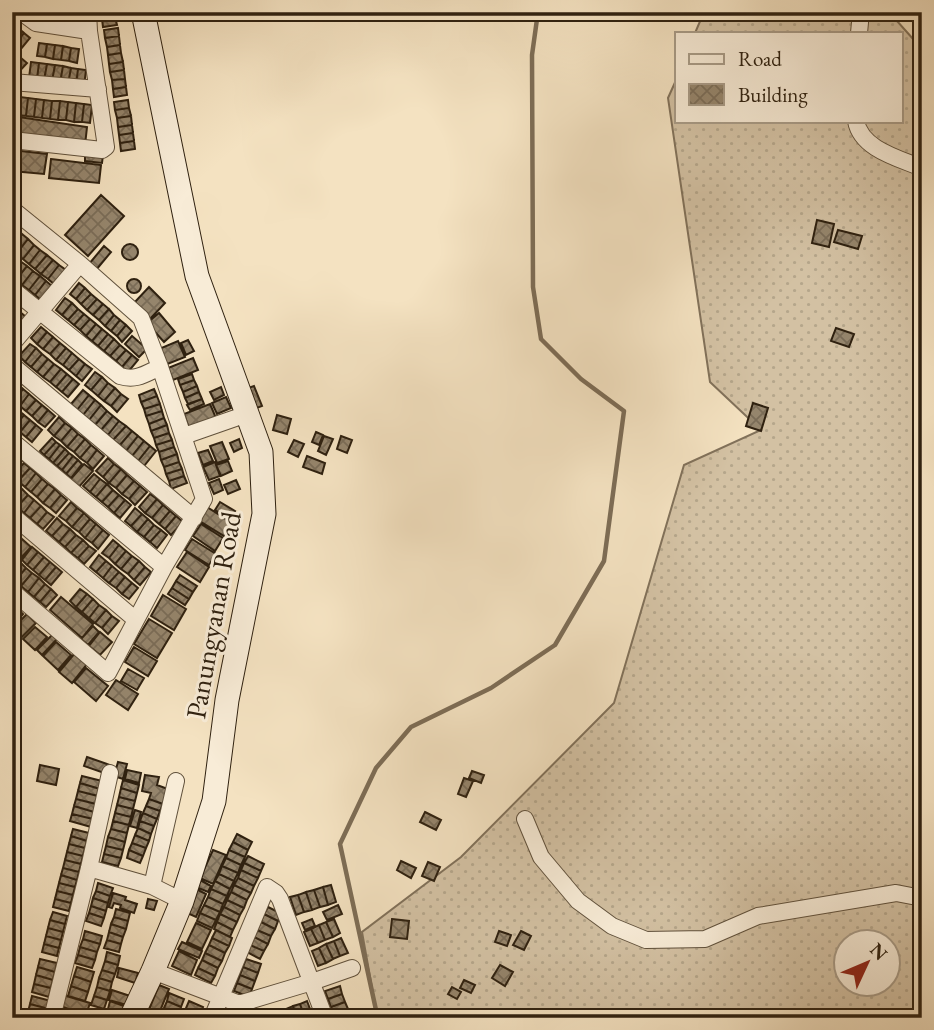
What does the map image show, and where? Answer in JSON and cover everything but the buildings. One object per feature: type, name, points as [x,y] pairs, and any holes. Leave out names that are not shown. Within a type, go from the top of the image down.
[{"type":"street","points":[[22,12],[36,23],[89,31]]},
{"type":"street","points":[[12,140],[105,150],[88,12]]},
{"type":"street","name":"Panungyanan Road","points":[[131,1018],[182,901],[214,801],[227,700],[264,514],[261,452],[197,275],[143,12]]},
{"type":"street","points":[[859,32],[862,12]]},
{"type":"street","points":[[12,82],[98,89]]},
{"type":"street","points":[[856,122],[859,132],[879,150],[922,168]]},
{"type":"street","points":[[12,209],[141,318],[204,499],[164,566],[108,673],[12,591]]},
{"type":"street","points":[[12,344],[79,264]]},
{"type":"street","points":[[12,289],[120,376],[130,379],[139,377],[160,367]]},
{"type":"street","points":[[12,365],[194,517]]},
{"type":"street","points":[[184,436],[247,414]]},
{"type":"street","points":[[12,441],[164,566]]},
{"type":"street","points":[[12,515],[136,620]]},
{"type":"street","points":[[52,1018],[110,773]]},
{"type":"street","points":[[152,886],[176,781]]},
{"type":"street","points":[[525,819],[541,857],[578,901],[612,926],[646,940],[705,939],[758,916],[896,893],[922,898]]},
{"type":"street","points":[[89,868],[152,886],[182,901]]},
{"type":"street","points":[[212,1018],[267,887],[280,899],[325,1018]]},
{"type":"street","points":[[153,971],[242,1003],[352,968]]},
{"type":"shaded area","points":[[704,12],[889,12],[922,49],[922,1018],[390,1018],[376,1010],[362,932],[461,857],[614,703],[684,465],[761,430],[710,382],[668,98],[675,82],[675,122],[902,122],[902,32],[695,32]]},
{"type":"waterway","points":[[390,1018],[376,1010],[340,844],[376,768],[411,727],[491,688],[555,645],[604,561],[624,411],[581,379],[541,339],[533,287],[532,55],[538,12]]}]
